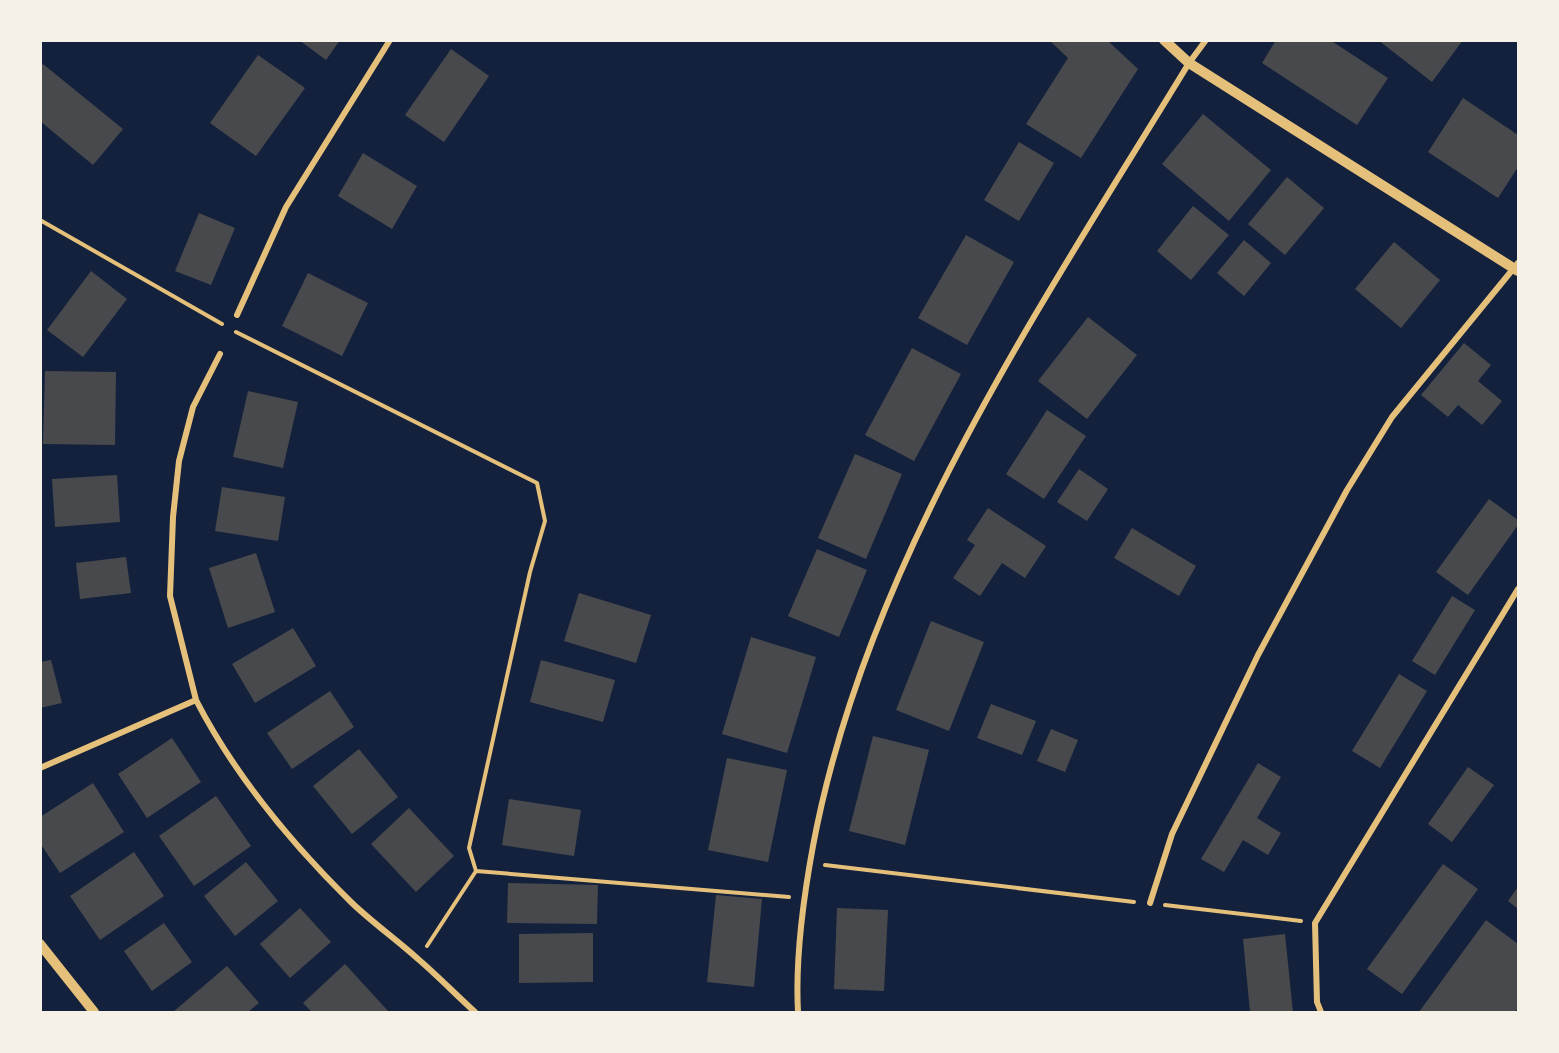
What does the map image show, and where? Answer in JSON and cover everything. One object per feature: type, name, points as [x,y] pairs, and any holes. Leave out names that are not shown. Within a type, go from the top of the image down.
[{"type":"street","points":[[237,315],[286,207],[390,40]]},
{"type":"street","points":[[1150,903],[1177,823],[1257,656],[1347,490],[1392,417],[1517,268],[1189,63],[1164,40]]},
{"type":"street","points":[[798,1012],[804,898],[810,863],[832,762],[860,673],[945,481],[1030,325],[1189,63],[1206,40]]},
{"type":"street","points":[[220,354],[193,407],[179,461],[172,517],[170,596],[196,700],[217,740],[240,774],[297,844],[352,903],[476,1012]]},
{"type":"street","points":[[1322,1012],[1317,1002],[1315,923],[1518,589]]},
{"type":"street","points":[[40,768],[196,700]]},
{"type":"street","points":[[40,944],[94,1012]]},
{"type":"path","points":[[40,220],[231,329],[537,483],[545,521],[530,572],[469,848],[476,872],[418,959]]},
{"type":"path","points":[[810,863],[1315,923]]},
{"type":"path","points":[[476,872],[804,898]]},
{"type":"building","points":[[299,40],[340,40],[326,60]]},
{"type":"building","points":[[1049,40],[1107,40],[1138,69],[1081,158],[1026,124],[1068,58]]},
{"type":"building","points":[[1276,40],[1330,40],[1388,78],[1357,125],[1262,63]]},
{"type":"building","points":[[1378,40],[1463,40],[1432,82]]},
{"type":"building","points":[[451,49],[489,76],[444,142],[405,115]]},
{"type":"building","points":[[258,55],[305,88],[256,156],[210,123]]},
{"type":"building","points":[[43,64],[123,129],[93,165],[40,121],[40,68]]},
{"type":"building","points":[[1463,98],[1518,135],[1518,167],[1498,198],[1428,152]]},
{"type":"building","points":[[1203,114],[1271,170],[1229,221],[1162,164]]},
{"type":"building","points":[[1019,142],[1054,163],[1019,221],[984,200]]},
{"type":"building","points":[[363,153],[417,186],[392,229],[338,196]]},
{"type":"building","points":[[1287,177],[1324,208],[1285,255],[1248,224]]},
{"type":"building","points":[[1193,206],[1229,235],[1191,280],[1157,251]]},
{"type":"building","points":[[199,213],[235,228],[211,285],[175,271]]},
{"type":"building","points":[[966,235],[1014,262],[967,345],[918,318]]},
{"type":"building","points":[[1244,240],[1271,263],[1244,296],[1217,273]]},
{"type":"building","points":[[1394,242],[1440,280],[1401,328],[1355,289]]},
{"type":"building","points":[[91,271],[127,299],[83,357],[47,330]]},
{"type":"building","points":[[308,273],[368,303],[342,356],[282,326]]},
{"type":"building","points":[[1088,317],[1137,355],[1087,419],[1038,381]]},
{"type":"building","points":[[1464,343],[1491,365],[1478,381],[1502,401],[1482,425],[1458,405],[1448,417],[1421,395]]},
{"type":"building","points":[[912,348],[961,374],[914,461],[865,435]]},
{"type":"building","points":[[45,371],[116,372],[115,445],[43,444]]},
{"type":"building","points":[[248,391],[298,402],[283,468],[233,457]]},
{"type":"building","points":[[1047,410],[1086,436],[1044,499],[1006,474]]},
{"type":"building","points":[[855,454],[902,474],[866,559],[818,538]]},
{"type":"building","points":[[1079,469],[1108,489],[1087,521],[1057,502]]},
{"type":"building","points":[[117,475],[120,522],[55,527],[52,479]]},
{"type":"building","points":[[222,487],[285,497],[278,541],[215,531]]},
{"type":"building","points":[[1489,499],[1518,520],[1518,525],[1468,595],[1436,572]]},
{"type":"building","points":[[988,508],[1046,546],[1025,578],[1002,563],[980,596],[953,578],[975,545],[967,540]]},
{"type":"building","points":[[1132,528],[1196,566],[1179,596],[1114,558]]},
{"type":"building","points":[[817,549],[867,570],[839,637],[788,616]]},
{"type":"building","points":[[256,553],[275,612],[228,628],[209,568]]},
{"type":"building","points":[[126,557],[131,593],[80,599],[76,563]]},
{"type":"building","points":[[579,593],[651,615],[636,663],[564,641]]},
{"type":"building","points":[[1452,596],[1475,610],[1435,675],[1412,661]]},
{"type":"building","points":[[931,621],[984,642],[949,731],[896,710]]},
{"type":"building","points":[[293,628],[316,666],[255,703],[232,664]]},
{"type":"building","points":[[751,637],[816,657],[787,753],[722,734]]},
{"type":"building","points":[[51,660],[62,703],[40,708],[40,662]]},
{"type":"building","points":[[541,660],[615,680],[603,722],[530,702]]},
{"type":"building","points":[[1399,674],[1427,691],[1380,768],[1352,751]]},
{"type":"building","points":[[330,691],[354,727],[292,769],[267,733]]},
{"type":"building","points":[[991,704],[1036,721],[1022,755],[977,738]]},
{"type":"building","points":[[1051,729],[1078,740],[1065,772],[1037,761]]},
{"type":"building","points":[[873,736],[929,750],[905,845],[849,831]]},
{"type":"building","points":[[172,738],[201,782],[147,818],[118,774]]},
{"type":"building","points":[[359,749],[398,797],[352,834],[313,786]]},
{"type":"building","points":[[727,758],[787,770],[768,862],[708,850]]},
{"type":"building","points":[[1258,763],[1281,777],[1257,818],[1281,833],[1268,855],[1243,840],[1224,872],[1201,859]]},
{"type":"building","points":[[1468,767],[1494,785],[1452,842],[1428,824]]},
{"type":"building","points":[[93,783],[124,832],[60,873],[40,843],[40,817]]},
{"type":"building","points":[[216,796],[251,846],[194,886],[159,836]]},
{"type":"building","points":[[509,799],[581,810],[574,856],[502,845]]},
{"type":"building","points":[[409,808],[454,856],[416,892],[371,844]]},
{"type":"building","points":[[134,852],[164,896],[100,940],[70,896]]},
{"type":"building","points":[[246,862],[278,901],[235,936],[204,896]]},
{"type":"building","points":[[1443,864],[1478,889],[1402,994],[1367,969]]},
{"type":"building","points":[[508,883],[598,885],[597,924],[507,923]]},
{"type":"building","points":[[1518,887],[1518,909],[1508,901]]},
{"type":"building","points":[[716,895],[762,899],[754,987],[707,982]]},
{"type":"building","points":[[300,908],[331,942],[290,978],[260,944]]},
{"type":"building","points":[[837,908],[888,910],[884,991],[834,989]]},
{"type":"building","points":[[1486,920],[1518,944],[1518,1008],[1515,1012],[1419,1012]]},
{"type":"building","points":[[164,923],[192,962],[152,991],[124,951]]},
{"type":"building","points":[[593,933],[593,982],[519,983],[519,934]]},
{"type":"building","points":[[1285,934],[1293,1012],[1250,1012],[1243,939]]},
{"type":"building","points":[[345,964],[389,1012],[312,1012],[303,1003]]},
{"type":"building","points":[[227,966],[259,1003],[248,1012],[173,1012]]}]
